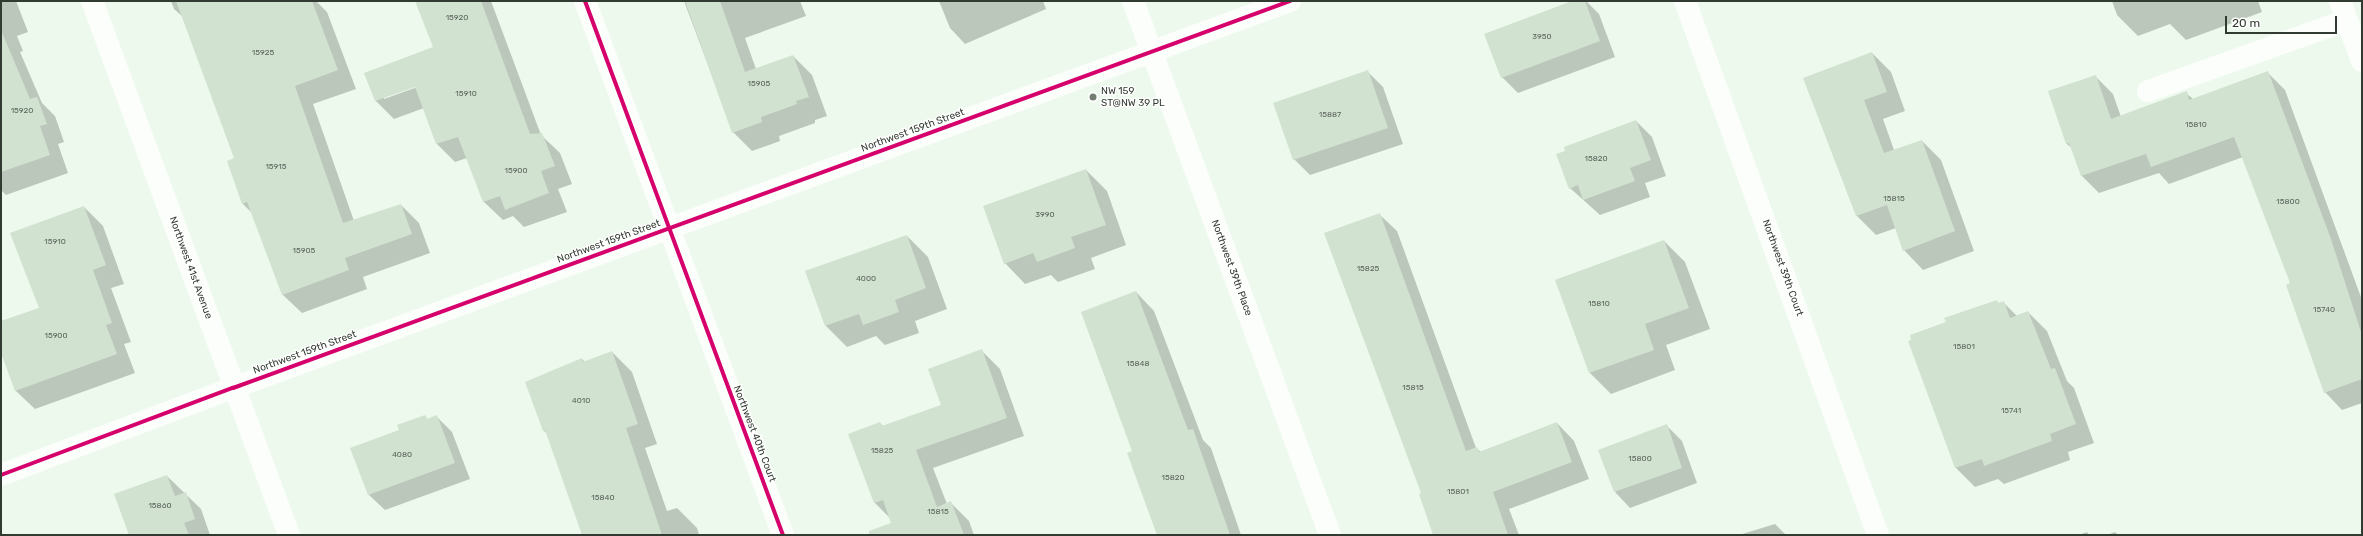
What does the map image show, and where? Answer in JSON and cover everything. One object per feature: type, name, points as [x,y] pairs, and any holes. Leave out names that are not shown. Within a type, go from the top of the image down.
[{"type":"street","name":"Northwest 41st Avenue","points":[[92,1],[289,535]]},
{"type":"street","name":"Northwest 40th Court","points":[[585,1],[668,229],[783,535]]},
{"type":"street","name":"Northwest 39th Place","points":[[1133,1],[1330,535]]},
{"type":"street","name":"Northwest 159th Street","points":[[1,475],[234,388],[1290,1]]},
{"type":"street","name":"Northwest 39th Court","points":[[1685,1],[1878,535]]},
{"type":"street","points":[[2148,91],[2344,11],[2362,60]]},
{"type":"building","points":[[176,1],[312,1],[338,70],[295,86],[343,223],[401,204],[412,234],[345,258],[349,270],[282,295],[247,202],[242,204],[227,161],[234,158]]},
{"type":"building","points":[[415,1],[481,1],[530,134],[542,133],[555,166],[541,171],[549,193],[505,210],[500,196],[483,202],[458,137],[436,144],[415,87],[375,101],[364,73],[433,47]]},
{"type":"building","points":[[685,1],[720,1],[745,72],[793,55],[809,97],[796,101],[797,104],[761,117],[762,122],[732,133]]},
{"type":"building","points":[[1572,1],[1585,1],[1600,41],[1501,78],[1484,34]]},
{"type":"building","points":[[1,30],[30,99],[37,97],[47,124],[40,126],[50,155],[1,172]]},
{"type":"building","points":[[1872,52],[1887,92],[1864,100],[1884,153],[1922,140],[1955,231],[1903,251],[1887,205],[1856,216],[1803,78]]},
{"type":"building","points":[[1368,70],[1388,128],[1293,160],[1273,103]]},
{"type":"building","points":[[2268,71],[2331,239],[2362,335],[2362,379],[2324,393],[2286,285],[2290,283],[2234,137],[2151,167],[2146,154],[2081,176],[2069,143],[2066,144],[2048,91],[2096,75],[2111,119],[2187,91],[2189,100]]},
{"type":"building","points":[[1636,120],[1651,160],[1630,168],[1635,181],[1583,200],[1578,185],[1569,189],[1556,154],[1565,151],[1564,147]]},
{"type":"building","points":[[1086,169],[1106,225],[1071,237],[1075,248],[1037,262],[1033,253],[1004,264],[983,206]]},
{"type":"building","points":[[84,206],[106,265],[93,270],[112,323],[106,325],[117,354],[15,391],[1,353],[1,321],[39,308],[10,233]]},
{"type":"building","points":[[1380,213],[1466,451],[1477,447],[1479,452],[1557,422],[1572,462],[1493,492],[1508,535],[1433,535],[1419,494],[1421,493],[1324,233]]},
{"type":"building","points":[[907,235],[926,288],[895,300],[899,312],[863,325],[859,314],[825,326],[805,271]]},
{"type":"building","points":[[1664,240],[1689,308],[1645,324],[1654,350],[1589,373],[1555,280]]},
{"type":"building","points":[[1136,291],[1188,430],[1193,429],[1230,535],[1157,535],[1127,453],[1132,451],[1081,312]]},
{"type":"building","points":[[1997,300],[1998,303],[2004,301],[2010,318],[2028,311],[2051,369],[2055,368],[2076,424],[2050,434],[2052,441],[1984,466],[1982,459],[1955,468],[1908,341],[1911,340],[1910,335],[1946,322],[1944,318]]},
{"type":"building","points":[[982,349],[1007,418],[916,450],[937,507],[951,501],[964,535],[869,535],[869,531],[891,523],[883,500],[874,503],[848,434],[880,422],[882,426],[941,405],[928,369]]},
{"type":"building","points":[[612,351],[638,424],[626,428],[662,535],[582,535],[545,430],[543,431],[525,382],[582,358],[583,362]]},
{"type":"building","points":[[425,415],[427,419],[437,415],[455,463],[368,495],[350,448],[399,430],[397,425]]},
{"type":"building","points":[[1667,424],[1682,468],[1614,492],[1598,450]]},
{"type":"building","points":[[167,475],[175,496],[186,492],[195,519],[184,523],[189,535],[129,535],[114,494]]},
{"type":"cycle path","points":[[585,1],[783,535]]},
{"type":"cycle path","points":[[1,475],[233,388],[1290,1]]},
{"type":"place","name":"NW 159 ST@NW 39 PL","points":[[1093,97]]}]
